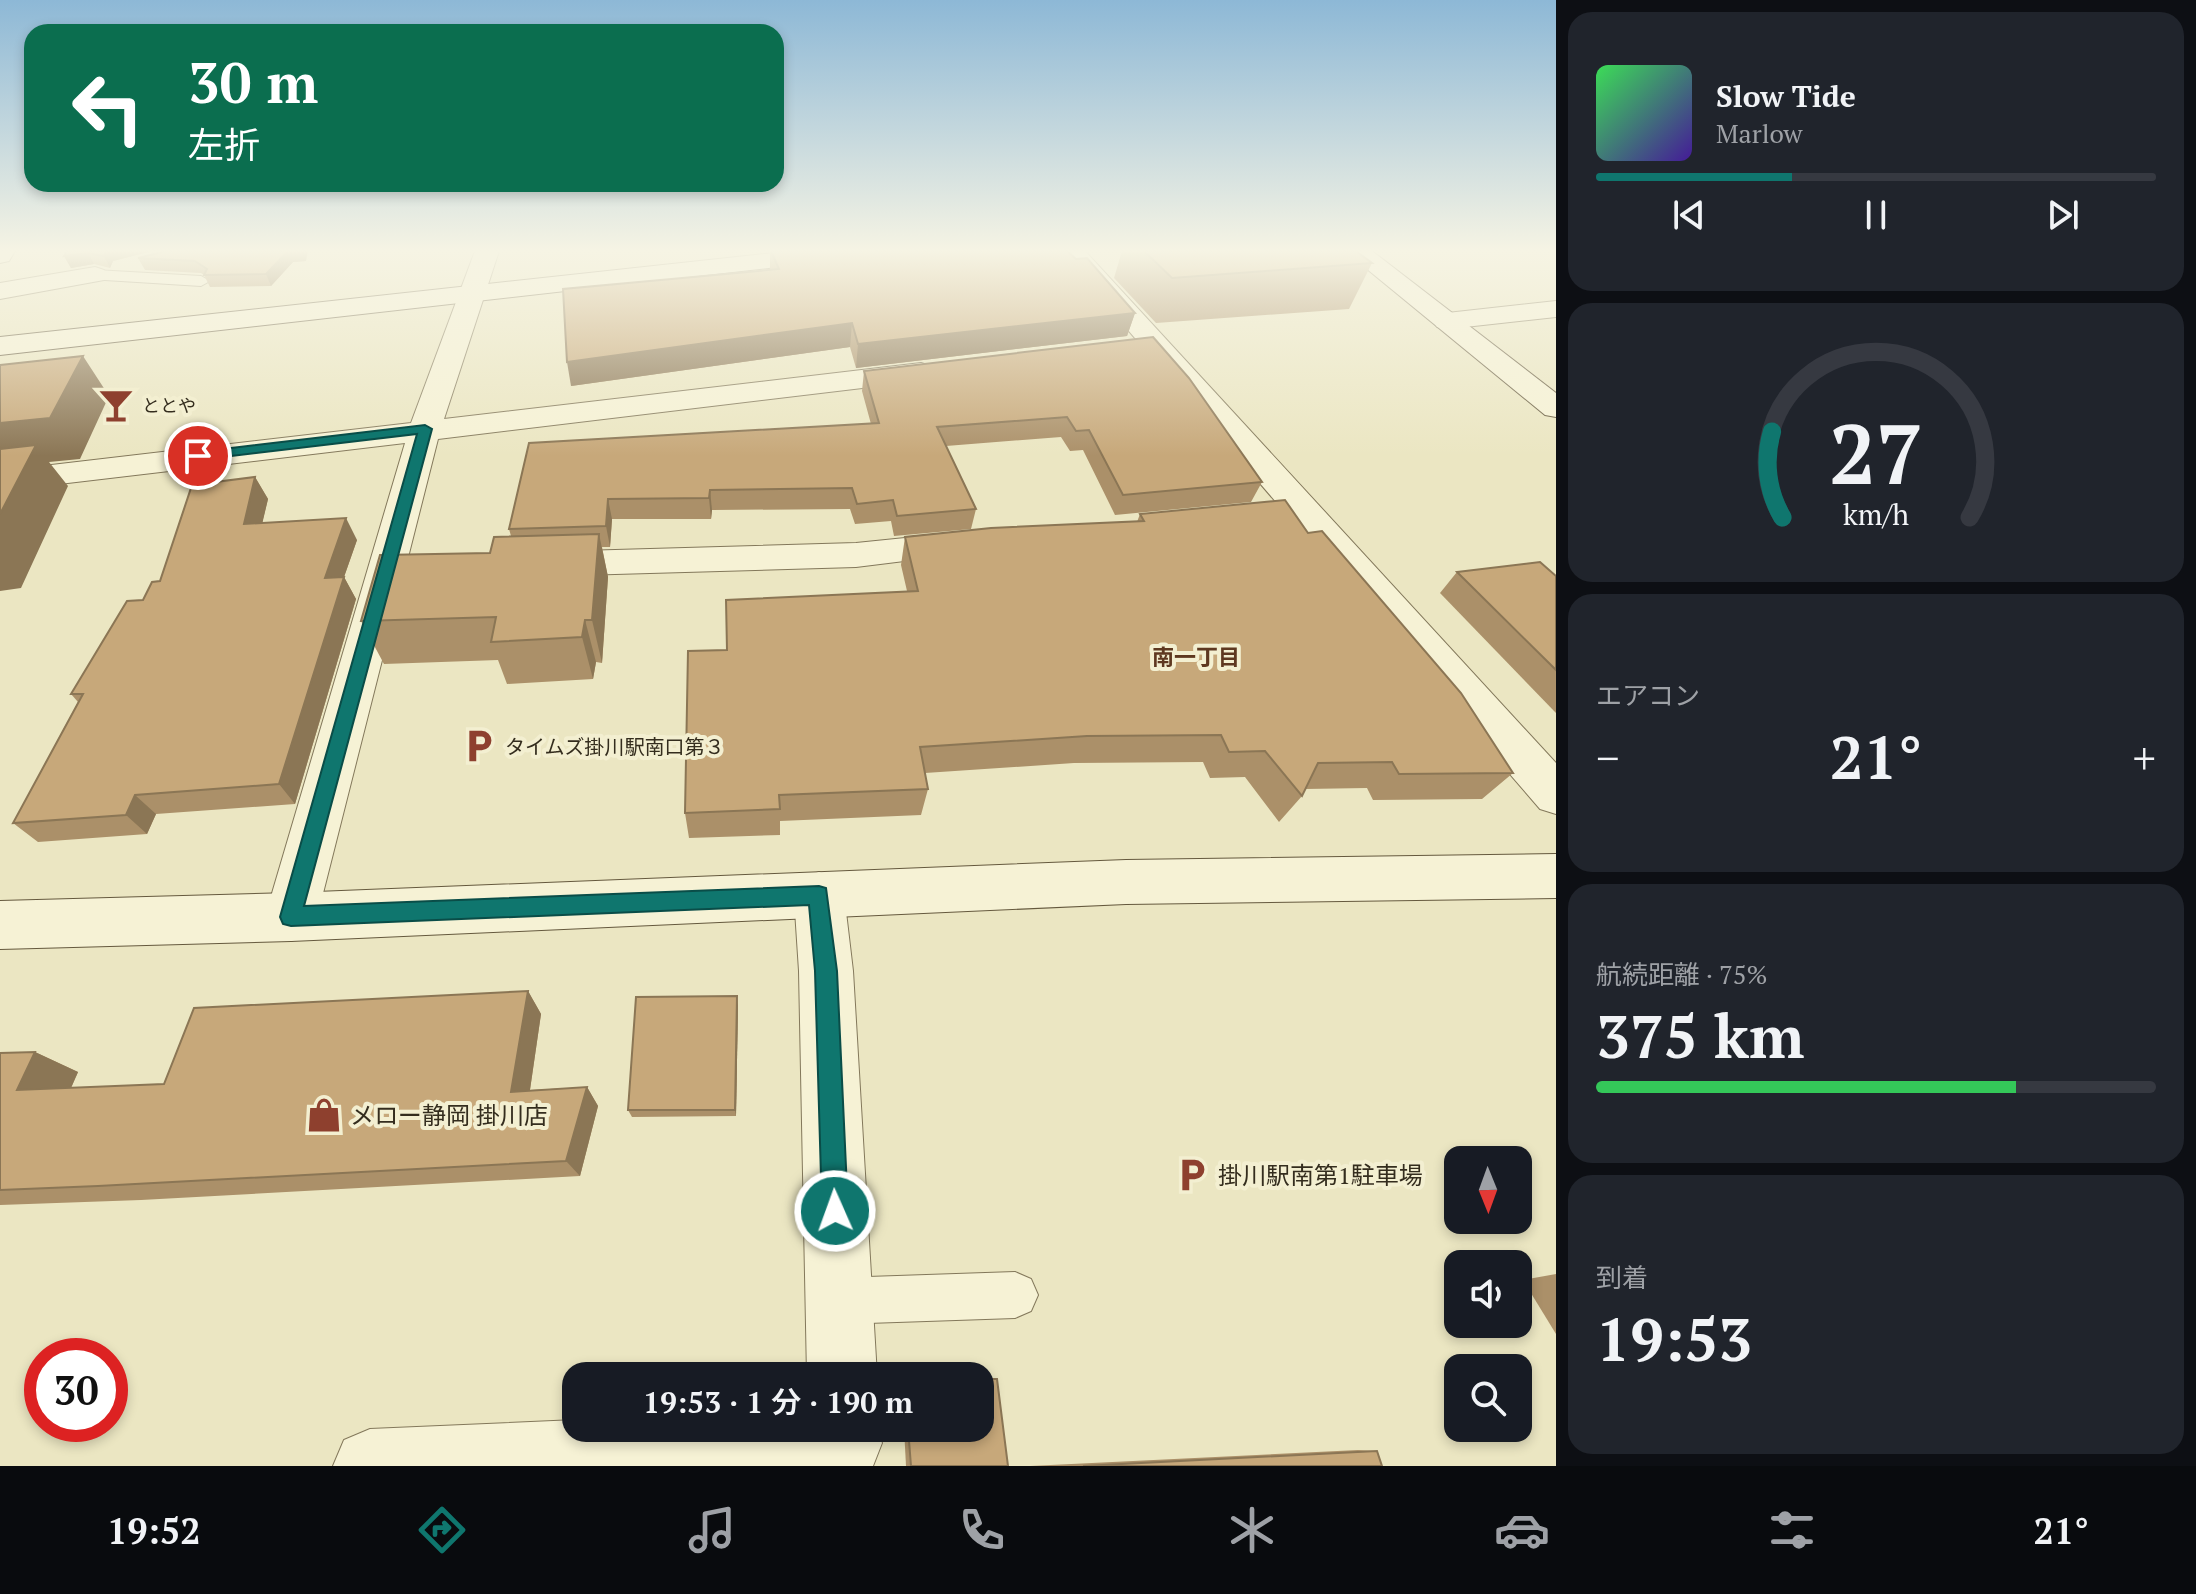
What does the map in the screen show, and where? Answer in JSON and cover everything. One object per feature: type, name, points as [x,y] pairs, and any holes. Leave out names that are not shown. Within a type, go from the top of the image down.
[{"type":"street","points":[[0,346],[245,319]]},
{"type":"street","points":[[291,917],[404,568],[425,429],[462,319]]},
{"type":"street","points":[[1123,319],[1143,346],[1305,511],[1556,795]]},
{"type":"street","points":[[1447,321],[1461,319]]},
{"type":"street","points":[[1447,321],[1556,408]]},
{"type":"street","points":[[0,481],[955,368]]},
{"type":"street","points":[[1196,521],[1305,511]]},
{"type":"street","points":[[513,564],[856,555],[995,541]]},
{"type":"street","points":[[0,925],[291,917],[1126,882],[1556,876]]},
{"type":"street","points":[[819,895],[826,971],[841,1362]]},
{"type":"street","points":[[370,1466],[670,1442]]},
{"type":"lane","points":[[838,1301],[1015,1295]]},
{"type":"building","points":[[565,319],[1078,319],[858,344],[852,323],[567,362]]},
{"type":"building","points":[[1153,337],[1189,378],[1262,482],[1123,495],[1089,430],[1076,431],[1067,417],[937,427],[976,509],[897,516],[893,500],[857,504],[852,488],[710,490],[709,498],[608,499],[606,526],[509,529],[529,443],[879,423],[864,371]]},
{"type":"building","points":[[83,356],[50,418],[0,423],[0,365]]},
{"type":"building","points":[[36,445],[0,514],[0,449]]},
{"type":"building","points":[[255,477],[244,524],[346,518],[325,578],[344,577],[279,784],[135,795],[126,815],[13,823],[83,694],[71,694],[127,601],[143,600],[152,582],[160,581],[192,485]]},
{"type":"building","points":[[1285,500],[1308,533],[1322,531],[1461,693],[1513,773],[1399,774],[1392,762],[1318,763],[1302,796],[1265,751],[1229,752],[1221,735],[1087,736],[920,747],[928,789],[779,795],[780,809],[685,813],[688,651],[727,650],[726,600],[918,591],[905,537],[991,528],[1144,521],[1140,514]]},
{"type":"building","points":[[599,534],[592,620],[585,620],[582,637],[491,642],[496,617],[361,621],[380,555],[490,553],[494,537]]},
{"type":"building","points":[[1540,562],[1556,576],[1556,670],[1457,572]]},
{"type":"building","points":[[528,991],[511,1092],[587,1087],[566,1161],[0,1190],[0,1053],[35,1052],[17,1090],[164,1084],[194,1008]]},
{"type":"building","points":[[737,996],[735,1110],[628,1110],[636,997]]},
{"type":"building","points":[[994,1379],[997,1379],[1008,1466],[911,1466],[909,1442],[994,1442]]},
{"type":"building","points":[[1377,1451],[1382,1466],[1083,1466]]},
{"type":"place","name":"ととや","points":[[116,405]]},
{"type":"place","name":"タイムズ掛川駅南口第３","points":[[479,746]]},
{"type":"place","name":"メロー静岡 掛川店","points":[[324,1115]]},
{"type":"place","name":"掛川駅南第1駐車場","points":[[1192,1175]]},
{"type":"district","name":"南一丁目","points":[[1196,656]]},
{"type":"route","points":[[198,456],[425,429],[291,917],[819,895],[826,971],[835,1211]]}]
